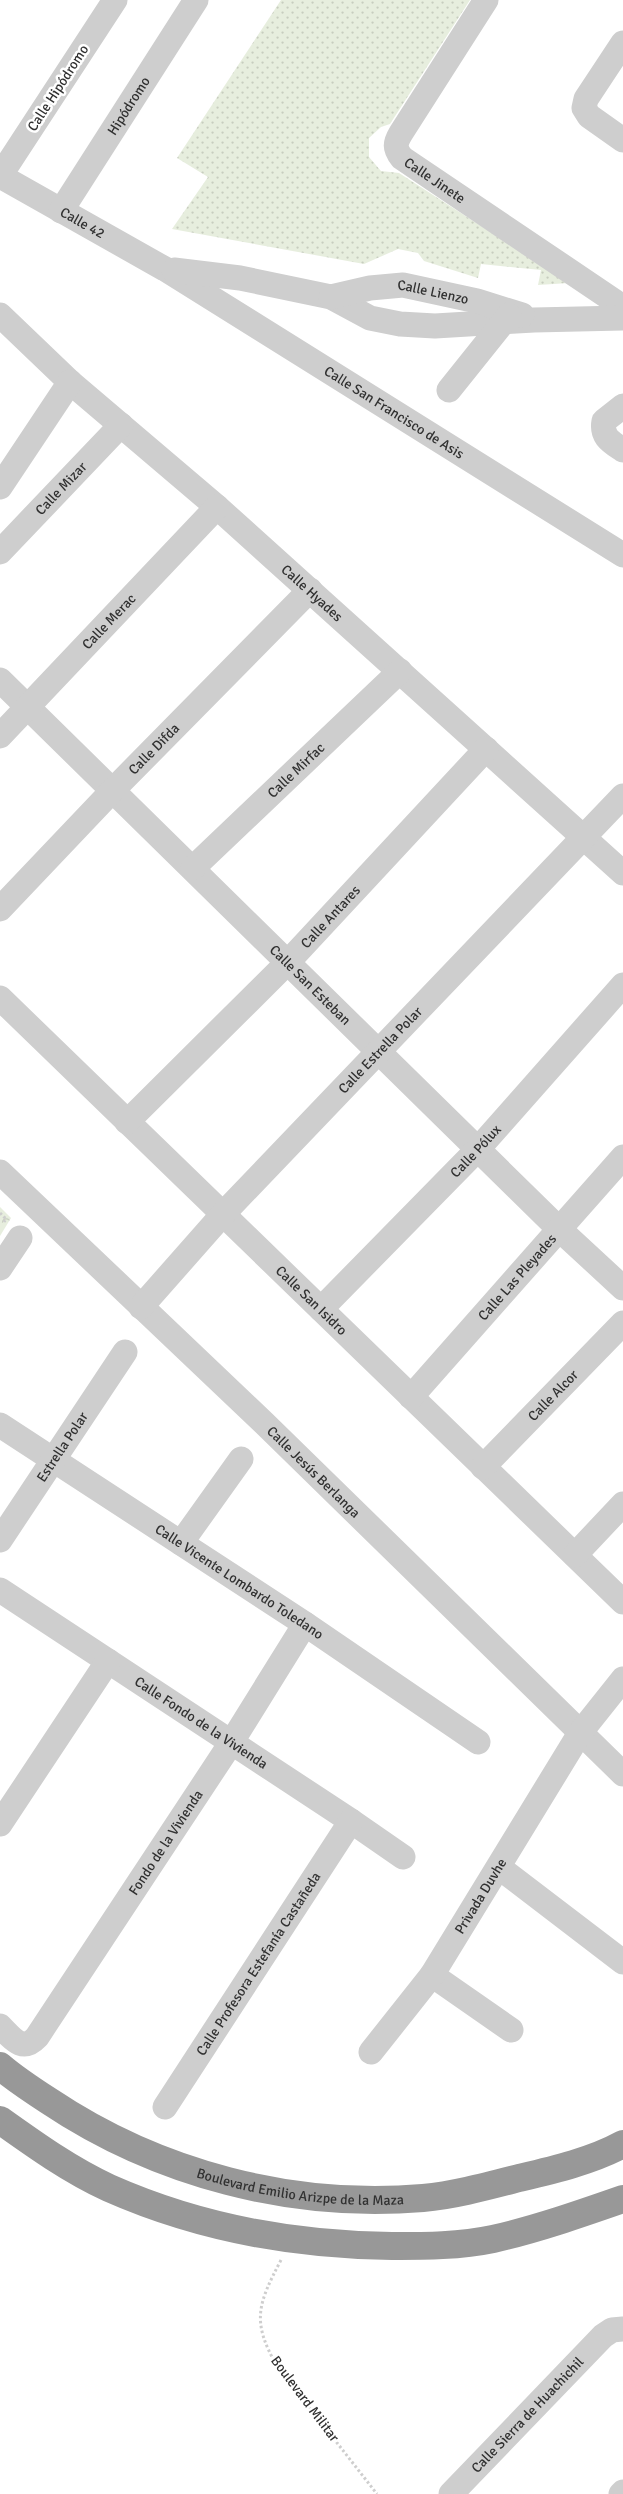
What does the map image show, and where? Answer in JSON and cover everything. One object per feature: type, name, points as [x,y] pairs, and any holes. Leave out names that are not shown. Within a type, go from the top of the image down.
[{"type":"highway","name":"Boulevard Emilio Arizpe de la Maza","points":[[0,2066],[76,2119],[136,2150],[230,2184],[291,2194],[356,2200],[424,2198],[540,2173],[611,2150],[623,2144]]},
{"type":"highway","points":[[0,2120],[47,2153],[108,2187],[182,2216],[292,2240],[352,2246],[427,2246],[492,2239],[562,2220],[623,2199]]},
{"type":"street","name":"Calle Hipódromo","points":[[0,176],[116,0]]},
{"type":"street","name":"Hipódromo","points":[[62,211],[196,0]]},
{"type":"street","name":"Calle Jinete","points":[[486,0],[401,133],[396,143],[397,151],[402,158],[623,307]]},
{"type":"street","points":[[623,43],[586,99],[584,108],[589,116],[623,140]]},
{"type":"street","name":"Calle 42","points":[[0,176],[165,269]]},
{"type":"street","name":"Calle Lienzo","points":[[165,269],[240,278],[330,297],[370,318],[400,324],[435,326],[517,318],[623,318]]},
{"type":"street","name":"Calle San Francisco de Asis","points":[[165,269],[623,555]]},
{"type":"street","name":"Calle Lienzo","points":[[330,297],[370,288],[403,285],[517,318]]},
{"type":"street","name":"Calle Hyades","points":[[0,315],[70,382],[217,507],[623,873]]},
{"type":"street","points":[[449,390],[517,318]]},
{"type":"street","points":[[0,487],[70,382]]},
{"type":"street","points":[[623,406],[604,421],[602,430],[606,438],[623,450]]},
{"type":"street","name":"Calle Mizar","points":[[0,552],[121,425]]},
{"type":"street","name":"Calle Merac","points":[[0,736],[217,507]]},
{"type":"street","name":"Calle Difda","points":[[0,909],[113,790],[310,590]]},
{"type":"street","name":"Calle Mirfac","points":[[193,868],[400,671]]},
{"type":"street","name":"Calle San Esteban","points":[[0,680],[558,1228],[623,1288]]},
{"type":"street","name":"Calle Antares","points":[[127,1122],[288,962],[486,749]]},
{"type":"street","name":"Calle Estrella Polar","points":[[141,1307],[223,1214],[623,796]]},
{"type":"street","name":"Calle Pólux","points":[[321,1309],[478,1149],[623,985]]},
{"type":"street","name":"Calle San Isidro","points":[[0,998],[623,1602]]},
{"type":"street","name":"Calle Las Pleyades","points":[[411,1397],[623,1156]]},
{"type":"street","name":"Calle Jesús Berlanga","points":[[0,1172],[264,1423],[623,1774]]},
{"type":"street","points":[[0,1268],[10,1234]]},
{"type":"street","name":"Calle Alcor","points":[[483,1466],[623,1323]]},
{"type":"street","name":"Estrella Polar","points":[[0,1540],[125,1352]]},
{"type":"street","name":"Calle Vicente Lombardo Toledano","points":[[0,1425],[305,1624],[478,1742]]},
{"type":"street","points":[[181,1543],[241,1459]]},
{"type":"street","points":[[574,1555],[623,1504]]},
{"type":"street","name":"Calle Fondo de la Vivienda","points":[[0,1590],[403,1857]]},
{"type":"street","name":"Fondo de la Vivienda","points":[[7,2034],[24,2045],[31,2043],[37,2037],[232,1743],[305,1624]]},
{"type":"street","points":[[0,1824],[108,1661]]},
{"type":"street","name":"Privada Duvhe","points":[[371,2052],[432,1976],[500,1868],[580,1733],[623,1679]]},
{"type":"street","name":"Calle Profesora Estefanía Castañeda","points":[[165,2107],[351,1821]]},
{"type":"street","points":[[500,1868],[623,1962]]},
{"type":"street","points":[[432,1976],[511,2030]]},
{"type":"street","name":"Calle Sierra de Huachichil","points":[[451,2494],[613,2333]]},
{"type":"path","points":[[0,1213],[6,1219],[10,1234]]},
{"type":"path","name":"Boulevard Militar","points":[[292,2240],[264,2297],[260,2310],[260,2329],[265,2346],[277,2366],[377,2494]]},
{"type":"green space","points":[[281,0],[470,0],[390,124],[381,127],[369,138],[369,157],[381,171],[399,173],[569,283],[538,285],[541,270],[481,264],[478,278],[424,261],[418,253],[398,249],[364,264],[172,229],[208,177],[177,158]]},
{"type":"green space","points":[[0,1207],[11,1218],[0,1236]]}]
